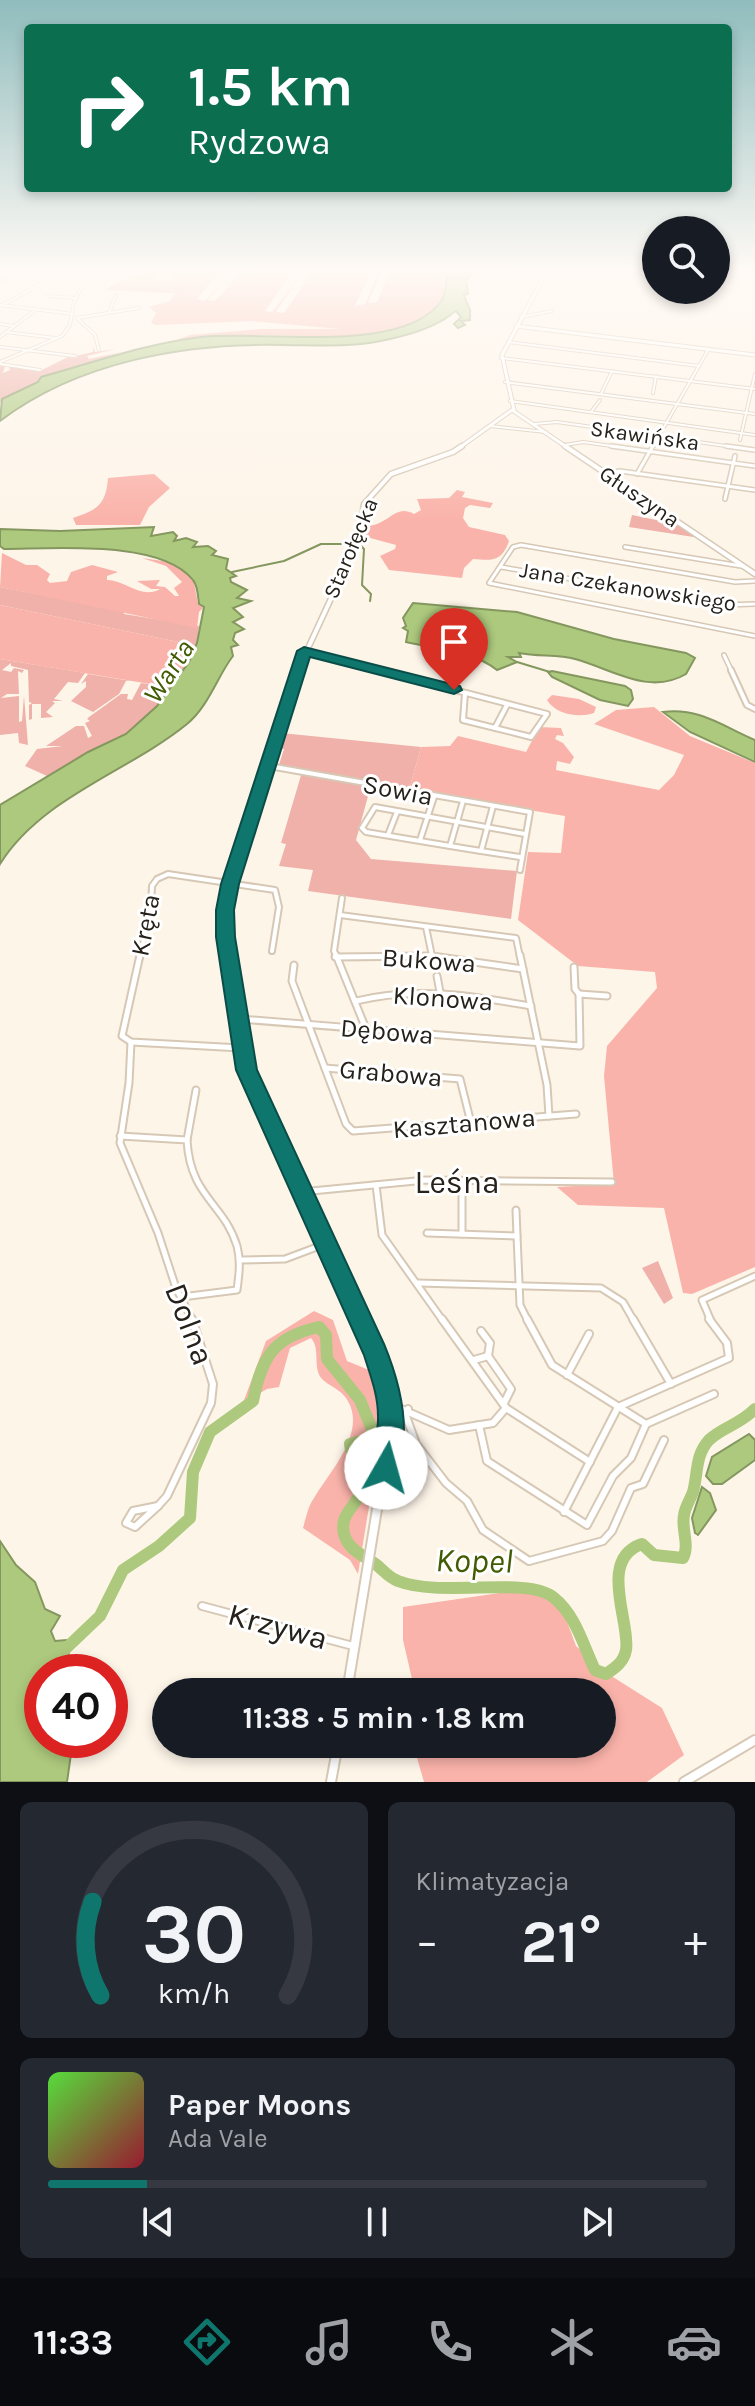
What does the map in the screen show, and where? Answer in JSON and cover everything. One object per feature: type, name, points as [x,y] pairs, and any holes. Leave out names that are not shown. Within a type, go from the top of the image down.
[{"type":"street","points":[[0,363],[19,354]]},
{"type":"street","points":[[61,354],[75,356]]},
{"type":"street","points":[[503,354],[505,382],[513,412]]},
{"type":"street","points":[[605,354],[699,366]]},
{"type":"street","points":[[637,474],[706,354]]},
{"type":"street","points":[[501,358],[753,389]]},
{"type":"street","points":[[0,363],[40,370]]},
{"type":"street","points":[[601,394],[612,371]]},
{"type":"street","points":[[740,440],[755,374]]},
{"type":"street","points":[[653,393],[656,376]]},
{"type":"street","points":[[505,382],[755,414]]},
{"type":"street","points":[[591,412],[600,400]]},
{"type":"street","points":[[510,402],[755,435]]},
{"type":"street","name":"Głuszyna","points":[[513,412],[755,574]]},
{"type":"street","name":"Starołęcka","points":[[349,1678],[390,1439],[390,1404],[375,1353],[249,1077],[241,1048],[225,924],[230,884],[304,652],[359,538],[362,508],[381,482],[401,469],[453,452],[513,412]]},
{"type":"street","name":"Skawińska","points":[[534,424],[560,423],[755,450]]},
{"type":"street","points":[[490,426],[546,432]]},
{"type":"street","points":[[565,445],[579,442],[755,466]]},
{"type":"street","points":[[725,499],[735,456]]},
{"type":"street","points":[[605,473],[637,474],[755,490]]},
{"type":"street","points":[[755,582],[735,582],[521,545],[513,547],[490,582],[491,586],[755,636]]},
{"type":"street","points":[[625,547],[743,566]]},
{"type":"street","name":"Jana Czekanowskiego","points":[[500,567],[724,605],[755,604]]},
{"type":"street","points":[[304,652],[465,694],[546,716],[531,737],[463,720],[465,694]]},
{"type":"street","points":[[724,655],[747,705],[754,709]]},
{"type":"street","points":[[495,728],[507,706]]},
{"type":"street","name":"Sowia","points":[[267,765],[530,812],[525,834]]},
{"type":"street","points":[[420,841],[434,797]]},
{"type":"street","points":[[450,846],[463,801]]},
{"type":"street","points":[[481,851],[493,806]]},
{"type":"street","points":[[520,857],[366,832],[362,828],[372,808],[525,834],[520,870]]},
{"type":"street","points":[[388,835],[397,812]]},
{"type":"street","name":"Kręta","points":[[120,1136],[129,1083],[131,1042],[124,1038],[122,1029],[151,908],[149,893],[157,877],[168,874],[277,892],[278,918],[272,951]]},
{"type":"street","points":[[342,898],[335,957],[366,1029]]},
{"type":"street","points":[[340,915],[516,938],[547,1085],[549,1116]]},
{"type":"street","points":[[426,927],[432,956]]},
{"type":"street","name":"Bukowa","points":[[335,957],[359,955],[394,959],[432,956],[523,969]]},
{"type":"street","points":[[294,965],[292,981],[325,1068]]},
{"type":"street","points":[[574,967],[575,989],[579,994],[607,996]]},
{"type":"street","name":"Dębowa","points":[[437,976],[440,992]]},
{"type":"street","name":"Klonowa","points":[[356,1001],[385,992],[440,992],[531,1006]]},
{"type":"street","name":"Dębowa","points":[[237,1019],[580,1046],[579,994]]},
{"type":"street","points":[[131,1042],[241,1048]]},
{"type":"street","name":"Grabowa","points":[[325,1068],[460,1079],[471,1123]]},
{"type":"street","name":"Kasztanowa","points":[[325,1068],[346,1124],[353,1131],[576,1114]]},
{"type":"street","points":[[182,1297],[235,1291],[241,1260],[236,1238],[191,1175],[187,1140],[196,1090]]},
{"type":"street","points":[[120,1136],[187,1140]]},
{"type":"street","name":"Dolna","points":[[120,1136],[176,1288],[199,1340],[214,1394],[167,1496],[158,1506]]},
{"type":"street","points":[[462,1180],[462,1234]]},
{"type":"street","name":"Leśna","points":[[301,1192],[462,1180],[612,1182]]},
{"type":"street","points":[[376,1185],[382,1235],[505,1406],[590,1462]]},
{"type":"street","points":[[516,1210],[520,1305],[552,1365],[646,1424]]},
{"type":"street","points":[[427,1233],[517,1236]]},
{"type":"street","points":[[241,1260],[285,1259],[325,1244]]},
{"type":"street","points":[[564,1512],[618,1407],[729,1358],[729,1348],[704,1309],[702,1300],[755,1276]]},
{"type":"street","points":[[418,1283],[601,1288],[623,1302],[671,1384]]},
{"type":"street","points":[[390,1404],[408,1409],[444,1429],[497,1420],[511,1389],[488,1356],[490,1343],[481,1331]]},
{"type":"street","points":[[567,1375],[589,1334]]},
{"type":"street","points":[[473,1361],[483,1355],[488,1356]]},
{"type":"street","points":[[479,1425],[487,1461],[581,1524],[589,1523],[613,1476],[631,1458],[646,1424],[714,1394]]},
{"type":"street","points":[[408,1409],[406,1416],[416,1444],[446,1483],[467,1501],[483,1530],[527,1560],[568,1553],[603,1541],[612,1531],[631,1488],[643,1484],[664,1440]]},
{"type":"street","points":[[158,1506],[135,1527],[126,1523],[133,1511],[158,1506]]},
{"type":"street","name":"Krzywa","points":[[202,1606],[355,1647]]},
{"type":"street","points":[[684,1782],[755,1740]]},
{"type":"street","points":[[331,1782],[335,1758]]},
{"type":"shaded area","points":[[95,354],[87,356],[89,359],[115,354],[41,377],[38,382],[0,403],[0,364],[5,366],[3,373],[10,370],[9,366],[40,371],[68,357],[64,356]]},
{"type":"shaded area","points":[[119,354],[164,354],[98,370],[63,384],[0,421],[2,399],[38,382],[41,377]]},
{"type":"shaded area","points":[[154,474],[170,488],[149,507],[140,525],[76,525],[73,518],[99,505],[105,495],[108,478]]},
{"type":"shaded area","points":[[457,490],[465,492],[462,497],[493,503],[490,508],[470,505],[465,508],[463,518],[469,527],[505,535],[509,541],[503,553],[491,559],[473,559],[464,568],[462,578],[389,570],[380,556],[395,549],[396,545],[363,536],[363,526],[375,525],[403,511],[414,514],[421,510],[417,499],[449,498]]},
{"type":"shaded area","points":[[632,515],[681,525],[700,538],[629,527]]},
{"type":"shaded area","points":[[154,527],[151,536],[173,532],[177,536],[174,541],[186,538],[197,542],[193,547],[208,546],[216,551],[212,555],[228,559],[226,569],[236,576],[230,578],[231,582],[247,590],[237,598],[251,601],[233,608],[243,617],[233,622],[244,629],[235,633],[233,640],[238,645],[231,647],[233,656],[195,717],[164,741],[62,803],[18,841],[0,864],[0,805],[88,752],[126,734],[157,706],[189,662],[197,643],[204,607],[199,604],[193,580],[178,567],[157,558],[105,549],[4,549],[0,546],[0,529],[60,531]]},
{"type":"shaded area","points":[[2,553],[26,565],[37,565],[50,574],[47,580],[50,583],[67,581],[71,572],[92,565],[118,572],[107,576],[107,580],[153,592],[160,589],[151,589],[137,581],[160,580],[156,586],[165,587],[179,596],[174,588],[182,582],[166,566],[142,558],[170,562],[194,582],[198,604],[203,608],[199,612],[197,628],[0,587]]},
{"type":"shaded area","points":[[0,587],[123,611],[124,614],[199,626],[197,643],[189,662],[157,706],[126,734],[47,776],[25,766],[37,749],[63,746],[46,746],[76,726],[84,726],[88,738],[92,736],[85,723],[90,721],[87,719],[121,694],[128,694],[127,699],[132,700],[141,683],[168,687],[186,662],[193,645],[0,605]]},
{"type":"shaded area","points":[[413,603],[517,612],[614,639],[686,653],[695,658],[686,674],[658,682],[644,682],[568,657],[519,653],[521,657],[508,657],[517,662],[497,670],[466,655],[406,642],[408,631],[403,628],[406,626],[403,618]]},
{"type":"shaded area","points":[[0,605],[193,645],[186,662],[168,687],[0,659]]},
{"type":"shaded area","points":[[0,659],[85,673],[78,683],[68,682],[54,699],[63,701],[52,701],[55,703],[46,712],[53,717],[41,718],[41,704],[32,704],[32,719],[29,720],[29,705],[32,703],[29,702],[28,670],[11,666],[11,663],[2,670],[24,670],[22,673],[18,671],[19,694],[7,694],[1,698],[19,696],[19,722],[22,721],[24,696],[28,745],[19,743],[18,733],[0,735]]},
{"type":"shaded area","points":[[548,672],[625,686],[631,690],[633,699],[628,706],[600,700],[552,677]]},
{"type":"shaded area","points":[[88,674],[131,681],[126,681],[119,694],[93,712],[71,701],[86,687],[86,681],[81,684]]},
{"type":"shaded area","points":[[552,695],[579,699],[596,707],[594,713],[575,715],[562,712],[547,700]]},
{"type":"shaded area","points":[[654,707],[690,736],[755,763],[755,1267],[692,1294],[683,1293],[664,1208],[578,1205],[557,1187],[614,1184],[604,1076],[607,1046],[657,988],[655,972],[578,966],[518,920],[528,852],[561,853],[565,816],[409,790],[421,747],[450,746],[458,736],[526,752],[539,727],[561,728],[564,736],[557,735],[555,739],[563,743],[574,757],[570,764],[557,761],[556,770],[659,790],[674,775],[684,755],[594,724],[616,710]]},
{"type":"shaded area","points":[[663,712],[700,715],[755,740],[755,762],[690,732]]},
{"type":"shaded area","points":[[281,733],[421,747],[409,790],[370,789],[356,840],[371,859],[517,871],[511,919],[308,891],[313,870],[279,866],[286,844],[281,843],[302,772],[278,768],[284,749],[276,748]]},
{"type":"shaded area","points":[[658,1261],[673,1298],[664,1304],[642,1268]]},
{"type":"shaded area","points":[[314,1311],[333,1320],[347,1361],[369,1370],[382,1398],[383,1421],[358,1574],[350,1560],[303,1528],[312,1501],[344,1451],[353,1424],[352,1411],[346,1398],[319,1375],[316,1348],[311,1338],[290,1348],[279,1387],[267,1389],[243,1403],[266,1341]]},
{"type":"shaded area","points":[[749,1434],[755,1440],[755,1460],[722,1484],[713,1484],[706,1476],[712,1457]]},
{"type":"shaded area","points":[[702,1487],[710,1493],[716,1510],[698,1535],[692,1518]]},
{"type":"shaded area","points":[[0,1541],[16,1565],[35,1582],[45,1609],[60,1616],[51,1631],[55,1641],[66,1640],[69,1654],[24,1654],[24,1758],[70,1758],[67,1782],[0,1782]]},
{"type":"shaded area","points":[[528,1589],[561,1605],[576,1646],[615,1678],[412,1678],[403,1640],[403,1607]]},
{"type":"shaded area","points":[[616,1679],[662,1708],[684,1755],[647,1782],[424,1782],[417,1758],[616,1758]]},
{"type":"waterway","points":[[232,572],[284,561],[321,544],[353,544]]},
{"type":"waterway","points":[[359,544],[364,549],[362,585],[371,594],[370,601]]},
{"type":"waterway","points":[[517,662],[550,672]]},
{"type":"waterway","name":"Kopel","points":[[60,1654],[100,1616],[123,1570],[159,1546],[190,1518],[193,1472],[210,1432],[253,1401],[261,1372],[272,1351],[303,1331],[319,1327],[326,1335],[327,1359],[360,1400],[373,1432],[365,1440],[350,1444],[362,1485],[343,1527],[352,1548],[394,1579],[416,1586],[523,1588],[553,1597],[568,1612],[595,1670],[606,1674],[616,1667],[626,1650],[618,1577],[621,1563],[629,1552],[642,1544],[654,1555],[683,1558],[686,1548],[684,1515],[693,1492],[701,1452],[714,1436],[755,1409]]},
{"type":"route","points":[[386,1468],[391,1416],[390,1398],[382,1371],[246,1070],[226,937],[225,910],[230,884],[304,651],[454,690]]},
{"type":"water label","name":"Warta","points":[[168,671]]}]
